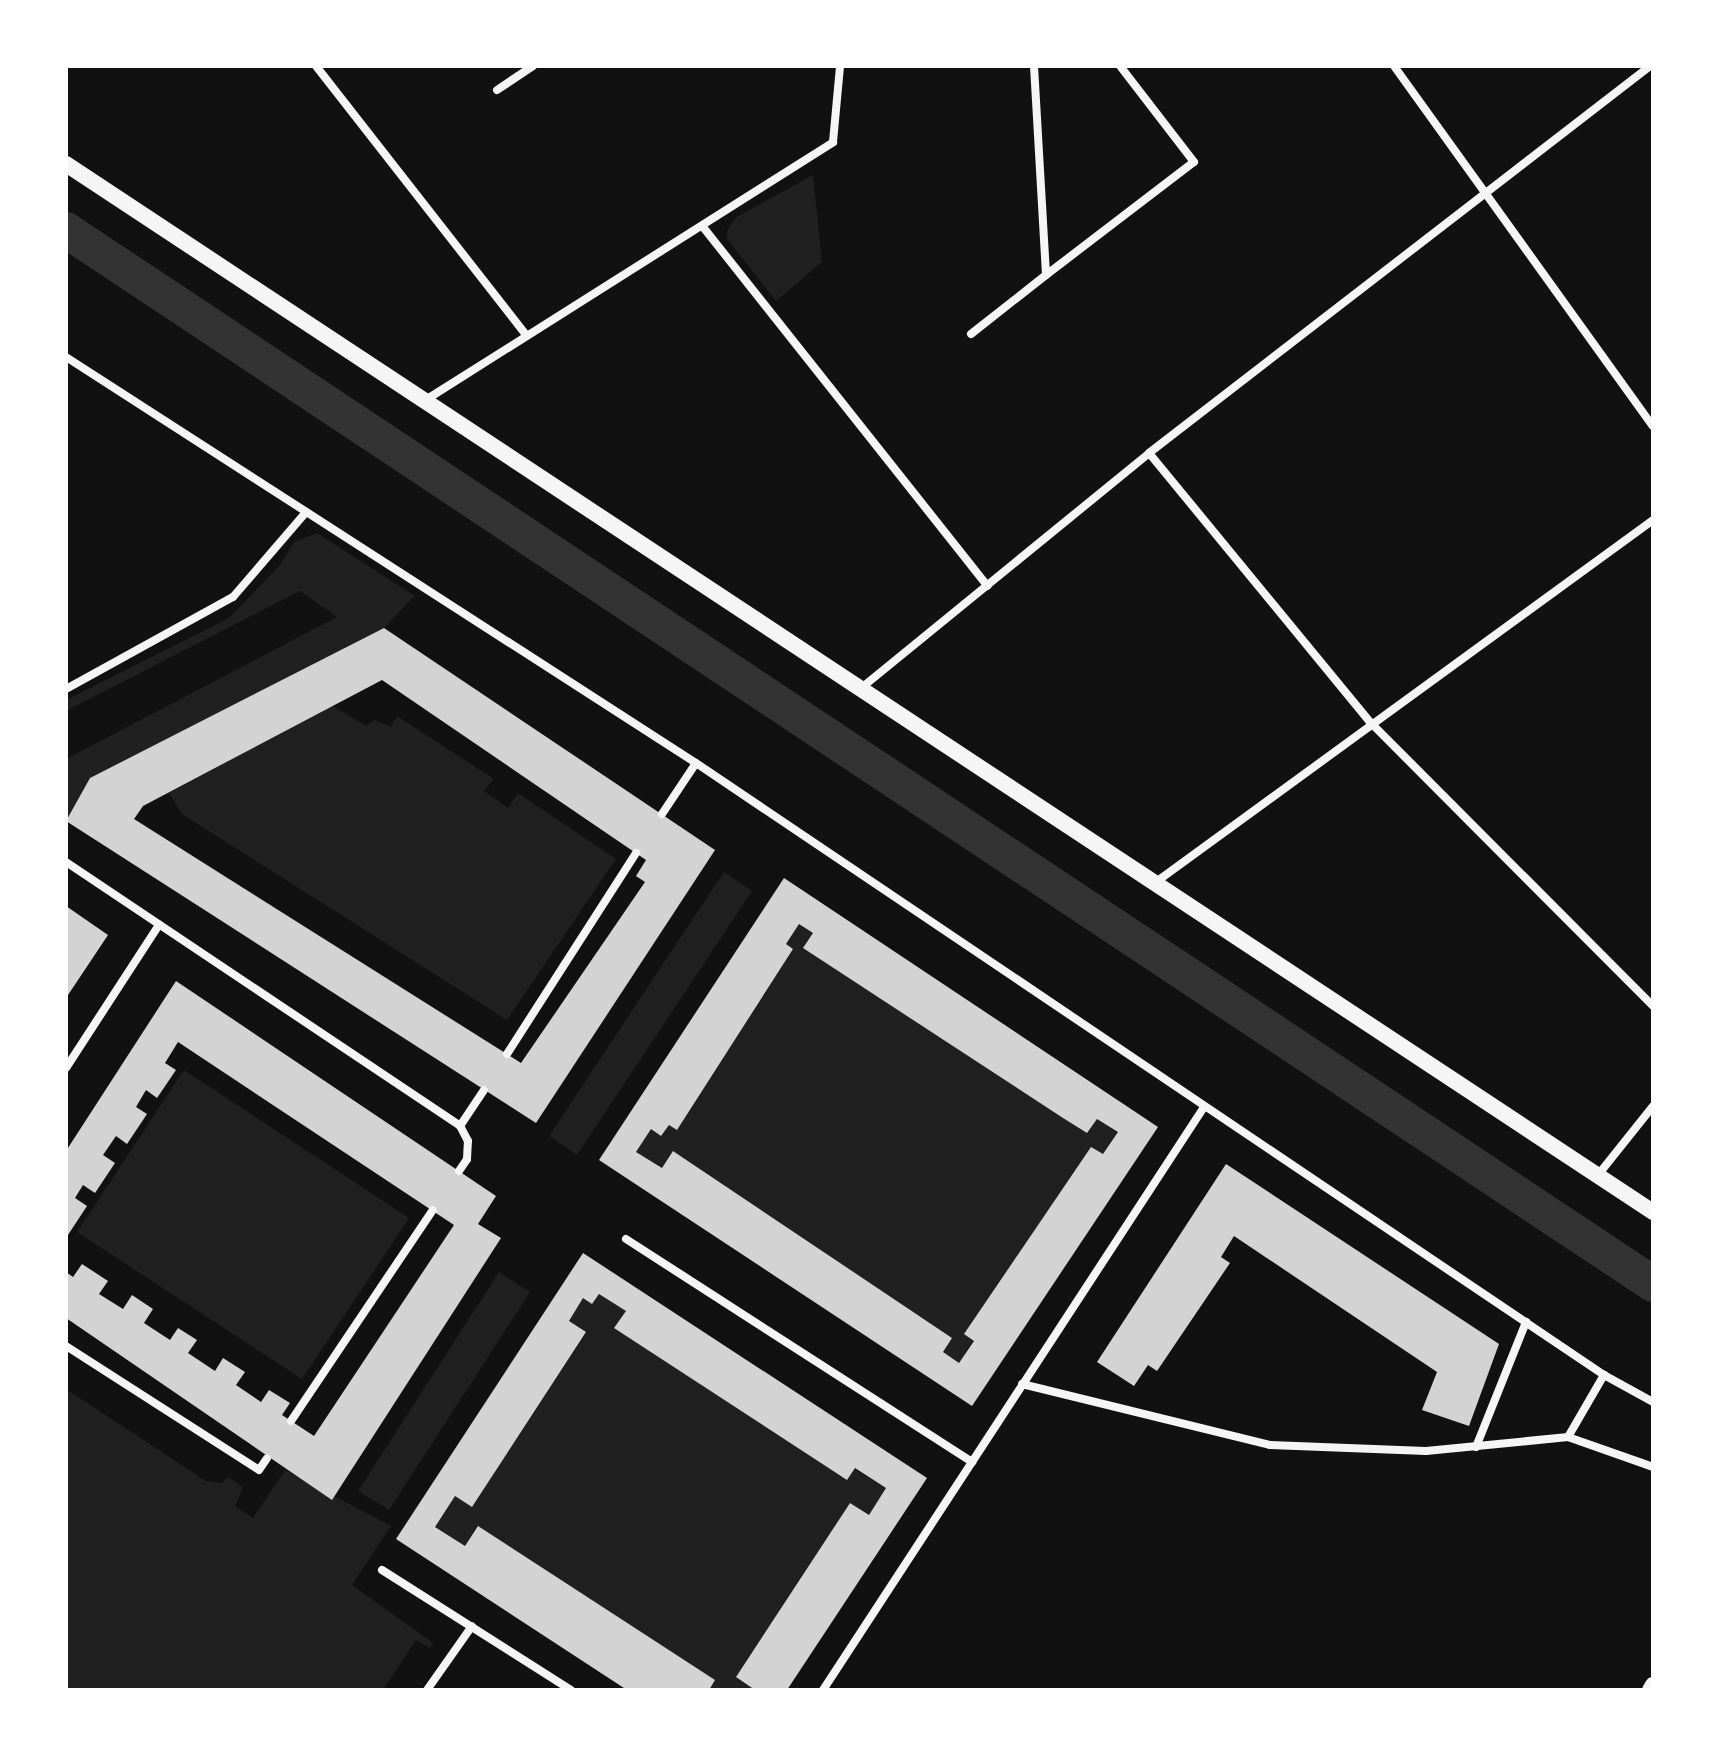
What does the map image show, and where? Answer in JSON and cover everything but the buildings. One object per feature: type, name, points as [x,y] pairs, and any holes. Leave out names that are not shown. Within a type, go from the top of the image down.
[{"type":"main road","points":[[66,164],[1653,1212]]},
{"type":"street","points":[[316,66],[526,335]]},
{"type":"street","points":[[497,90],[533,66]]},
{"type":"street","points":[[424,402],[833,142],[840,66]]},
{"type":"street","points":[[1034,66],[1046,275]]},
{"type":"street","points":[[971,334],[1194,162],[1120,66]]},
{"type":"street","points":[[1394,66],[1653,426]]},
{"type":"street","points":[[859,689],[1149,453],[1650,66]]},
{"type":"street","points":[[703,227],[988,586]]},
{"type":"street","points":[[66,357],[696,763],[1604,1375],[1653,1402]]},
{"type":"street","points":[[1149,453],[1370,722],[1653,1006]]},
{"type":"street","points":[[66,689],[233,597],[306,512]]},
{"type":"street","points":[[1156,882],[1370,722],[1653,520]]},
{"type":"street","points":[[662,814],[696,763]]},
{"type":"street","points":[[507,1054],[636,853]]},
{"type":"street","points":[[66,862],[460,1126],[468,1141],[467,1159],[459,1171]]},
{"type":"street","points":[[66,1068],[159,925]]},
{"type":"street","points":[[460,1126],[484,1090]]},
{"type":"street","points":[[1598,1175],[1653,1106]]},
{"type":"street","points":[[823,1690],[1204,1107]]},
{"type":"street","points":[[291,1421],[433,1210]]},
{"type":"street","points":[[626,1239],[972,1462]]},
{"type":"street","points":[[1476,1447],[1526,1322]]},
{"type":"street","points":[[66,1346],[259,1470],[267,1458]]},
{"type":"street","points":[[1568,1437],[1604,1375]]},
{"type":"street","points":[[1022,1384],[1270,1445],[1378,1451],[1476,1447],[1568,1437],[1653,1467]]},
{"type":"street","points":[[382,1570],[571,1690]]},
{"type":"street","points":[[427,1690],[472,1626]]},
{"type":"shaded area","points":[[813,175],[822,262],[776,301],[727,239],[727,231],[735,218]]},
{"type":"shaded area","points":[[317,533],[415,596],[384,628],[90,778],[66,820],[66,759],[337,617],[300,591],[66,711],[66,700],[229,618],[280,565],[294,542]]},
{"type":"shaded area","points":[[333,706],[366,726],[374,720],[391,727],[397,716],[494,779],[484,791],[508,808],[518,793],[616,859],[507,1020],[182,814],[169,793]]},
{"type":"shaded area","points":[[724,872],[752,891],[577,1155],[549,1136]]},
{"type":"shaded area","points":[[799,924],[813,933],[804,948],[1063,1118],[1087,1133],[1097,1119],[1118,1132],[1103,1154],[1091,1148],[959,1363],[943,1352],[952,1338],[674,1151],[662,1168],[636,1152],[651,1129],[661,1136],[669,1125],[677,1130],[793,949],[786,944]]},
{"type":"shaded area","points":[[184,1070],[409,1218],[302,1379],[77,1232]]},
{"type":"shaded area","points":[[499,1272],[530,1292],[389,1510],[358,1491]]},
{"type":"shaded area","points":[[599,1294],[626,1311],[615,1328],[886,1488],[869,1515],[850,1503],[736,1677],[755,1690],[709,1690],[714,1680],[477,1527],[465,1546],[435,1527],[455,1496],[472,1507],[586,1333],[569,1321],[583,1298],[592,1304]]},
{"type":"shaded area","points":[[66,1389],[206,1481],[221,1483],[228,1477],[243,1487],[235,1506],[253,1518],[285,1470],[391,1526],[352,1585],[433,1643],[430,1648],[416,1640],[383,1690],[66,1690]]},
{"type":"waterway","points":[[66,230],[1653,1284]]}]
